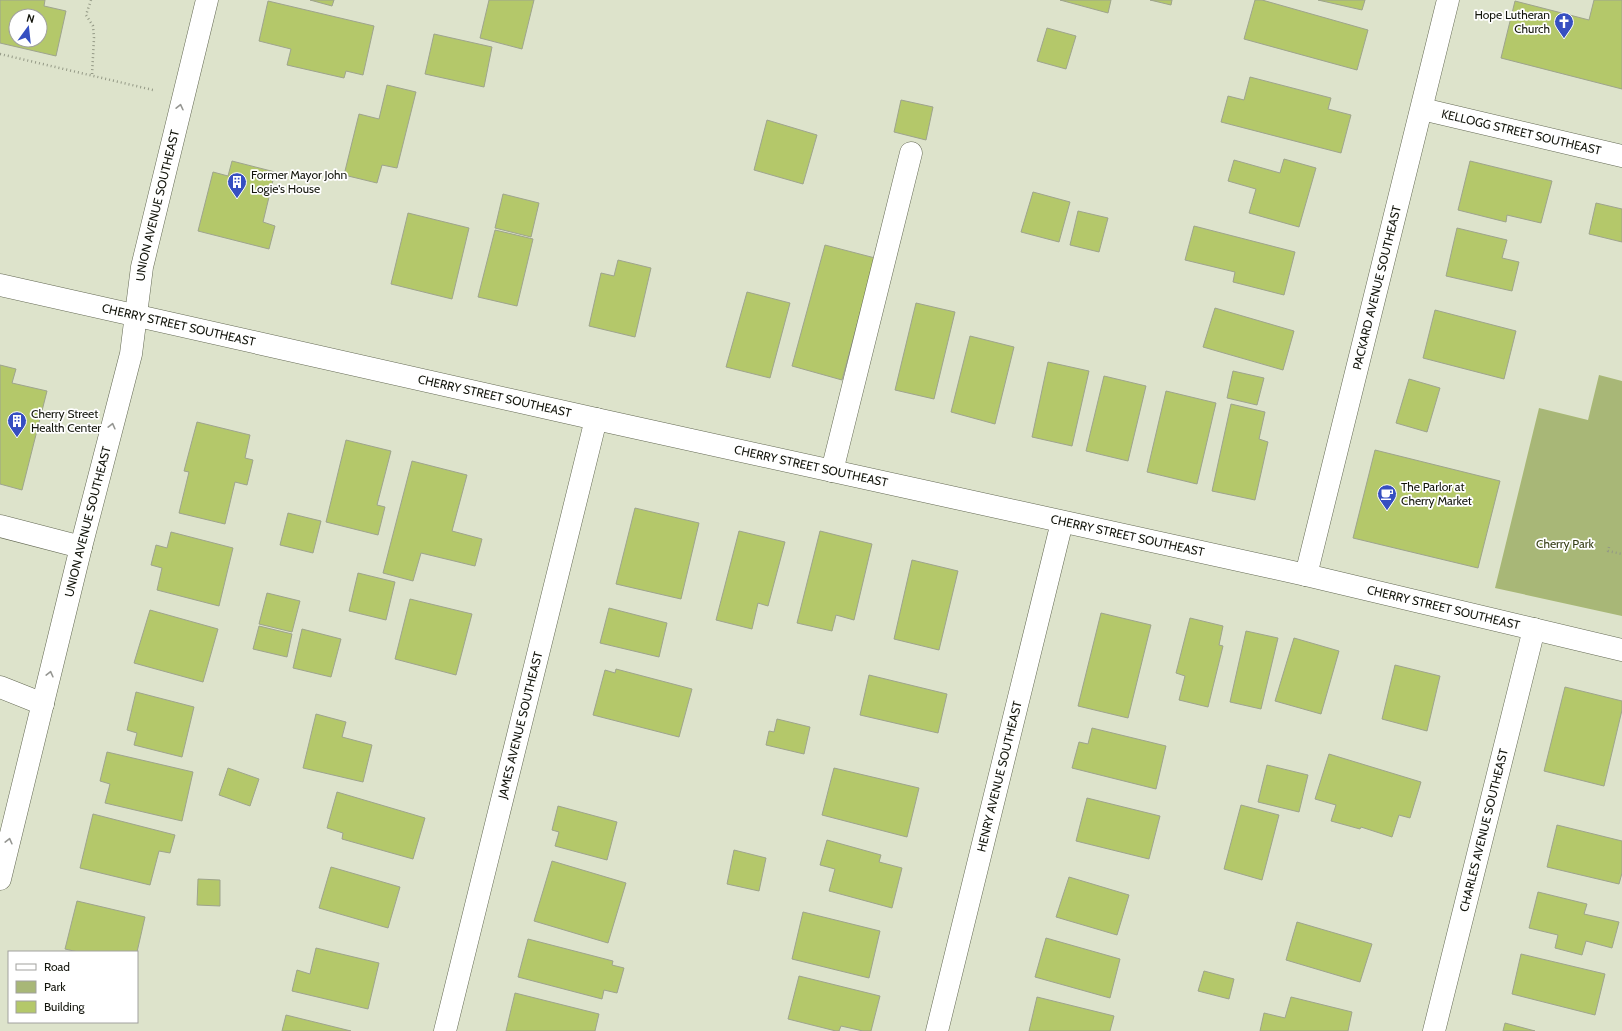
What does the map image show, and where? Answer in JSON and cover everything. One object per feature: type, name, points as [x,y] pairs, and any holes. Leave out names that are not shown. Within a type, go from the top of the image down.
[{"type":"street","name":"UNION AVENUE SOUTHEAST","points":[[0,879],[81,547],[131,354],[142,267],[207,0]]},
{"type":"street","name":"PACKARD AVENUE SOUTHEAST","points":[[1306,575],[1448,0]]},
{"type":"street","name":"KELLOGG STREET SOUTHEAST","points":[[1422,109],[1622,156]]},
{"type":"street","points":[[832,471],[911,153]]},
{"type":"street","name":"CHERRY STREET SOUTHEAST","points":[[0,285],[596,419],[1306,575],[1622,650]]},
{"type":"street","name":"JAMES AVENUE SOUTHEAST","points":[[446,1031],[596,419]]},
{"type":"street","name":"HENRY AVENUE SOUTHEAST","points":[[937,1031],[1062,522]]},
{"type":"street","points":[[0,526],[81,547]]},
{"type":"street","name":"CHARLES AVENUE SOUTHEAST","points":[[1434,1031],[1534,629]]},
{"type":"street","points":[[0,687],[43,704]]},
{"type":"path","points":[[91,0],[86,15],[93,26],[94,38],[92,76]]},
{"type":"path","points":[[0,54],[153,90]]},
{"type":"path","points":[[1609,547],[1608,551],[1622,554]]},
{"type":"green space","name":"Cherry Park","points":[[1599,375],[1622,381],[1622,616],[1495,588],[1539,408],[1588,420]]},
{"type":"building","points":[[0,0],[45,0],[44,6],[66,11],[56,56],[22,48],[48,48],[48,8],[8,8],[8,45],[0,43]]},
{"type":"building","points":[[310,0],[334,0],[332,6]]},
{"type":"building","points":[[489,0],[534,0],[522,49],[480,38]]},
{"type":"building","points":[[1060,0],[1111,0],[1108,13]]},
{"type":"building","points":[[1150,0],[1172,0],[1171,5]]},
{"type":"building","points":[[1255,0],[1262,0],[1368,30],[1357,70],[1244,39]]},
{"type":"building","points":[[1318,0],[1365,0],[1362,10]]},
{"type":"building","name":"Hope Lutheran Church","points":[[1594,0],[1622,0],[1622,89],[1501,58],[1515,1],[1589,20]]},
{"type":"building","points":[[268,1],[374,26],[363,75],[346,71],[344,78],[287,65],[291,49],[259,41]]},
{"type":"building","points":[[1047,28],[1076,36],[1066,69],[1037,61]]},
{"type":"building","points":[[434,34],[492,47],[484,87],[425,74]]},
{"type":"building","points":[[1250,77],[1331,98],[1328,109],[1351,115],[1341,153],[1221,122],[1228,96],[1244,100]]},
{"type":"building","points":[[387,85],[416,92],[397,168],[382,165],[377,183],[344,175],[359,114],[379,119]]},
{"type":"building","points":[[901,100],[933,107],[926,140],[894,132]]},
{"type":"building","points":[[767,120],[817,135],[803,184],[754,170]]},
{"type":"building","points":[[1284,159],[1316,168],[1299,227],[1249,213],[1256,189],[1228,181],[1234,160],[1280,173]]},
{"type":"building","name":"Former Mayor John Logie's House","points":[[232,161],[275,172],[263,222],[275,226],[269,249],[198,231],[213,172],[228,176]]},
{"type":"building","points":[[1470,161],[1552,181],[1541,223],[1507,215],[1506,222],[1458,210]]},
{"type":"building","points":[[1033,192],[1070,202],[1059,242],[1021,232]]},
{"type":"building","points":[[503,194],[539,203],[531,237],[495,228]]},
{"type":"building","points":[[1596,203],[1622,209],[1622,242],[1589,234]]},
{"type":"building","points":[[1078,211],[1108,218],[1099,252],[1070,245]]},
{"type":"building","points":[[408,213],[469,228],[452,299],[391,284]]},
{"type":"building","points":[[1194,226],[1295,252],[1284,295],[1233,282],[1235,272],[1185,260]]},
{"type":"building","points":[[1457,228],[1507,240],[1502,258],[1519,262],[1512,291],[1446,276]]},
{"type":"building","points":[[495,230],[533,239],[517,306],[478,297]]},
{"type":"building","points":[[825,245],[875,258],[842,380],[792,366]]},
{"type":"building","points":[[618,260],[651,268],[635,337],[589,326],[601,273],[614,276]]},
{"type":"building","points":[[747,292],[790,303],[770,378],[726,367]]},
{"type":"building","points":[[916,303],[955,312],[934,399],[895,390]]},
{"type":"building","points":[[1215,308],[1294,331],[1283,370],[1203,347]]},
{"type":"building","points":[[1435,310],[1516,331],[1504,379],[1423,358]]},
{"type":"building","points":[[970,336],[1014,347],[995,424],[951,412]]},
{"type":"building","points":[[1048,362],[1089,371],[1072,446],[1032,437]]},
{"type":"building","name":"Cherry Street Health Center","points":[[0,365],[16,369],[12,383],[47,391],[22,490],[0,484]]},
{"type":"building","points":[[1233,371],[1264,378],[1257,405],[1227,398]]},
{"type":"building","points":[[1104,376],[1146,386],[1128,461],[1086,451]]},
{"type":"building","points":[[1409,379],[1440,388],[1427,432],[1396,423]]},
{"type":"building","points":[[1166,391],[1216,403],[1197,484],[1147,472]]},
{"type":"building","points":[[1231,404],[1265,412],[1259,439],[1268,442],[1255,500],[1212,491]]},
{"type":"building","points":[[197,422],[250,435],[245,458],[253,460],[247,485],[235,482],[225,524],[179,513],[189,472],[184,471]]},
{"type":"building","points":[[346,440],[391,451],[377,505],[385,507],[378,535],[326,522]]},
{"type":"building","points":[[1375,450],[1500,481],[1478,568],[1353,538]]},
{"type":"building","points":[[412,461],[467,475],[452,531],[482,539],[475,566],[421,553],[413,581],[383,573]]},
{"type":"building","points":[[635,508],[699,523],[681,599],[616,584]]},
{"type":"building","points":[[288,513],[321,521],[313,553],[280,545]]},
{"type":"building","points":[[739,531],[785,542],[768,606],[758,603],[752,629],[716,620]]},
{"type":"building","points":[[820,531],[872,544],[854,620],[836,615],[832,631],[797,623]]},
{"type":"building","points":[[171,532],[233,548],[219,606],[157,590],[162,568],[151,565],[156,545],[167,548]]},
{"type":"building","points":[[912,560],[958,571],[939,650],[894,639]]},
{"type":"building","points":[[358,573],[395,582],[386,620],[349,611]]},
{"type":"building","points":[[267,593],[300,601],[292,632],[259,624]]},
{"type":"building","points":[[410,599],[472,614],[456,675],[395,659]]},
{"type":"building","points":[[609,608],[667,623],[659,657],[600,643]]},
{"type":"building","points":[[150,610],[218,629],[203,682],[134,663]]},
{"type":"building","points":[[1101,613],[1151,625],[1128,718],[1078,706]]},
{"type":"building","points":[[1190,618],[1223,626],[1219,645],[1223,646],[1208,707],[1179,700],[1185,676],[1176,673]]},
{"type":"building","points":[[259,626],[292,634],[287,657],[253,649]]},
{"type":"building","points":[[302,629],[341,639],[331,677],[293,668]]},
{"type":"building","points":[[1246,631],[1278,638],[1261,709],[1230,702]]},
{"type":"building","points":[[1294,638],[1339,651],[1321,714],[1275,701]]},
{"type":"building","points":[[1395,665],[1440,676],[1427,731],[1382,719]]},
{"type":"building","points":[[616,669],[692,689],[679,737],[593,715],[605,670],[615,673]]},
{"type":"building","points":[[869,675],[947,694],[938,733],[860,715]]},
{"type":"building","points":[[1565,687],[1622,701],[1622,710],[1604,786],[1544,771]]},
{"type":"building","points":[[136,692],[194,707],[182,757],[134,745],[137,733],[127,730]]},
{"type":"building","points":[[316,714],[346,722],[342,737],[372,745],[363,782],[303,768]]},
{"type":"building","points":[[777,719],[810,727],[804,754],[766,745],[769,731],[774,732]]},
{"type":"building","points":[[1092,728],[1166,746],[1156,789],[1072,768],[1079,742],[1088,744]]},
{"type":"building","points":[[107,752],[193,772],[182,821],[105,803],[110,784],[100,781]]},
{"type":"building","points":[[1329,754],[1421,782],[1410,818],[1399,815],[1392,837],[1361,827],[1360,829],[1331,821],[1336,805],[1315,799]]},
{"type":"building","points":[[1267,765],[1308,775],[1299,812],[1258,802]]},
{"type":"building","points":[[228,768],[259,779],[250,806],[219,795]]},
{"type":"building","points":[[834,768],[919,788],[907,837],[822,815]]},
{"type":"building","points":[[337,792],[425,818],[413,859],[342,839],[343,833],[327,828]]},
{"type":"building","points":[[1087,798],[1160,816],[1149,859],[1076,841]]},
{"type":"building","points":[[1241,805],[1279,815],[1262,880],[1224,869]]},
{"type":"building","points":[[558,806],[617,822],[607,860],[555,846],[559,832],[552,830]]},
{"type":"building","points":[[93,814],[175,835],[170,853],[159,851],[150,885],[80,868]]},
{"type":"building","points":[[1557,825],[1622,841],[1622,873],[1619,884],[1547,867]]},
{"type":"building","points":[[827,840],[881,855],[879,862],[902,868],[892,908],[829,891],[835,869],[820,865]]},
{"type":"building","points":[[734,850],[766,858],[759,891],[727,884]]},
{"type":"building","points":[[552,861],[626,883],[608,943],[534,921]]},
{"type":"building","points":[[331,867],[400,887],[388,928],[319,908]]},
{"type":"building","points":[[1069,877],[1129,895],[1117,935],[1056,917]]},
{"type":"building","points":[[198,879],[220,880],[220,906],[197,905]]},
{"type":"building","points":[[1538,892],[1587,904],[1584,914],[1619,922],[1612,948],[1586,941],[1582,955],[1555,948],[1558,935],[1529,928]]},
{"type":"building","points":[[77,901],[145,917],[137,951],[74,951],[65,949]]},
{"type":"building","points":[[803,912],[880,931],[869,978],[792,959]]},
{"type":"building","points":[[1297,922],[1372,944],[1360,982],[1286,960]]},
{"type":"building","points":[[1046,938],[1120,959],[1110,998],[1035,977]]},
{"type":"building","points":[[528,939],[613,961],[612,965],[624,968],[617,993],[604,990],[602,999],[518,977]]},
{"type":"building","points":[[316,948],[379,963],[368,1009],[292,991],[297,970],[310,974]]},
{"type":"building","points":[[1521,954],[1605,974],[1595,1015],[1512,994]]},
{"type":"building","points":[[1204,971],[1234,979],[1229,999],[1198,991]]},
{"type":"building","points":[[799,976],[880,996],[871,1031],[863,1031],[841,1026],[839,1031],[836,1031],[788,1019]]},
{"type":"building","points":[[515,993],[599,1014],[595,1031],[506,1031]]},
{"type":"building","points":[[1037,997],[1114,1016],[1110,1031],[1029,1031]]},
{"type":"building","points":[[1291,997],[1352,1012],[1348,1031],[1260,1031],[1264,1013],[1285,1018]]},
{"type":"building","points":[[286,1015],[351,1031],[282,1031]]},
{"type":"building","points":[[1505,1023],[1535,1031],[1503,1031]]},
{"type":"place","name":"Hope Lutheran Church","points":[[1564,39]]},
{"type":"place","name":"Former Mayor John Logie's House","points":[[237,199]]},
{"type":"place","name":"Cherry Street Health Center","points":[[17,438]]},
{"type":"place","name":"The Parlor at Cherry Market","points":[[1387,511]]}]
